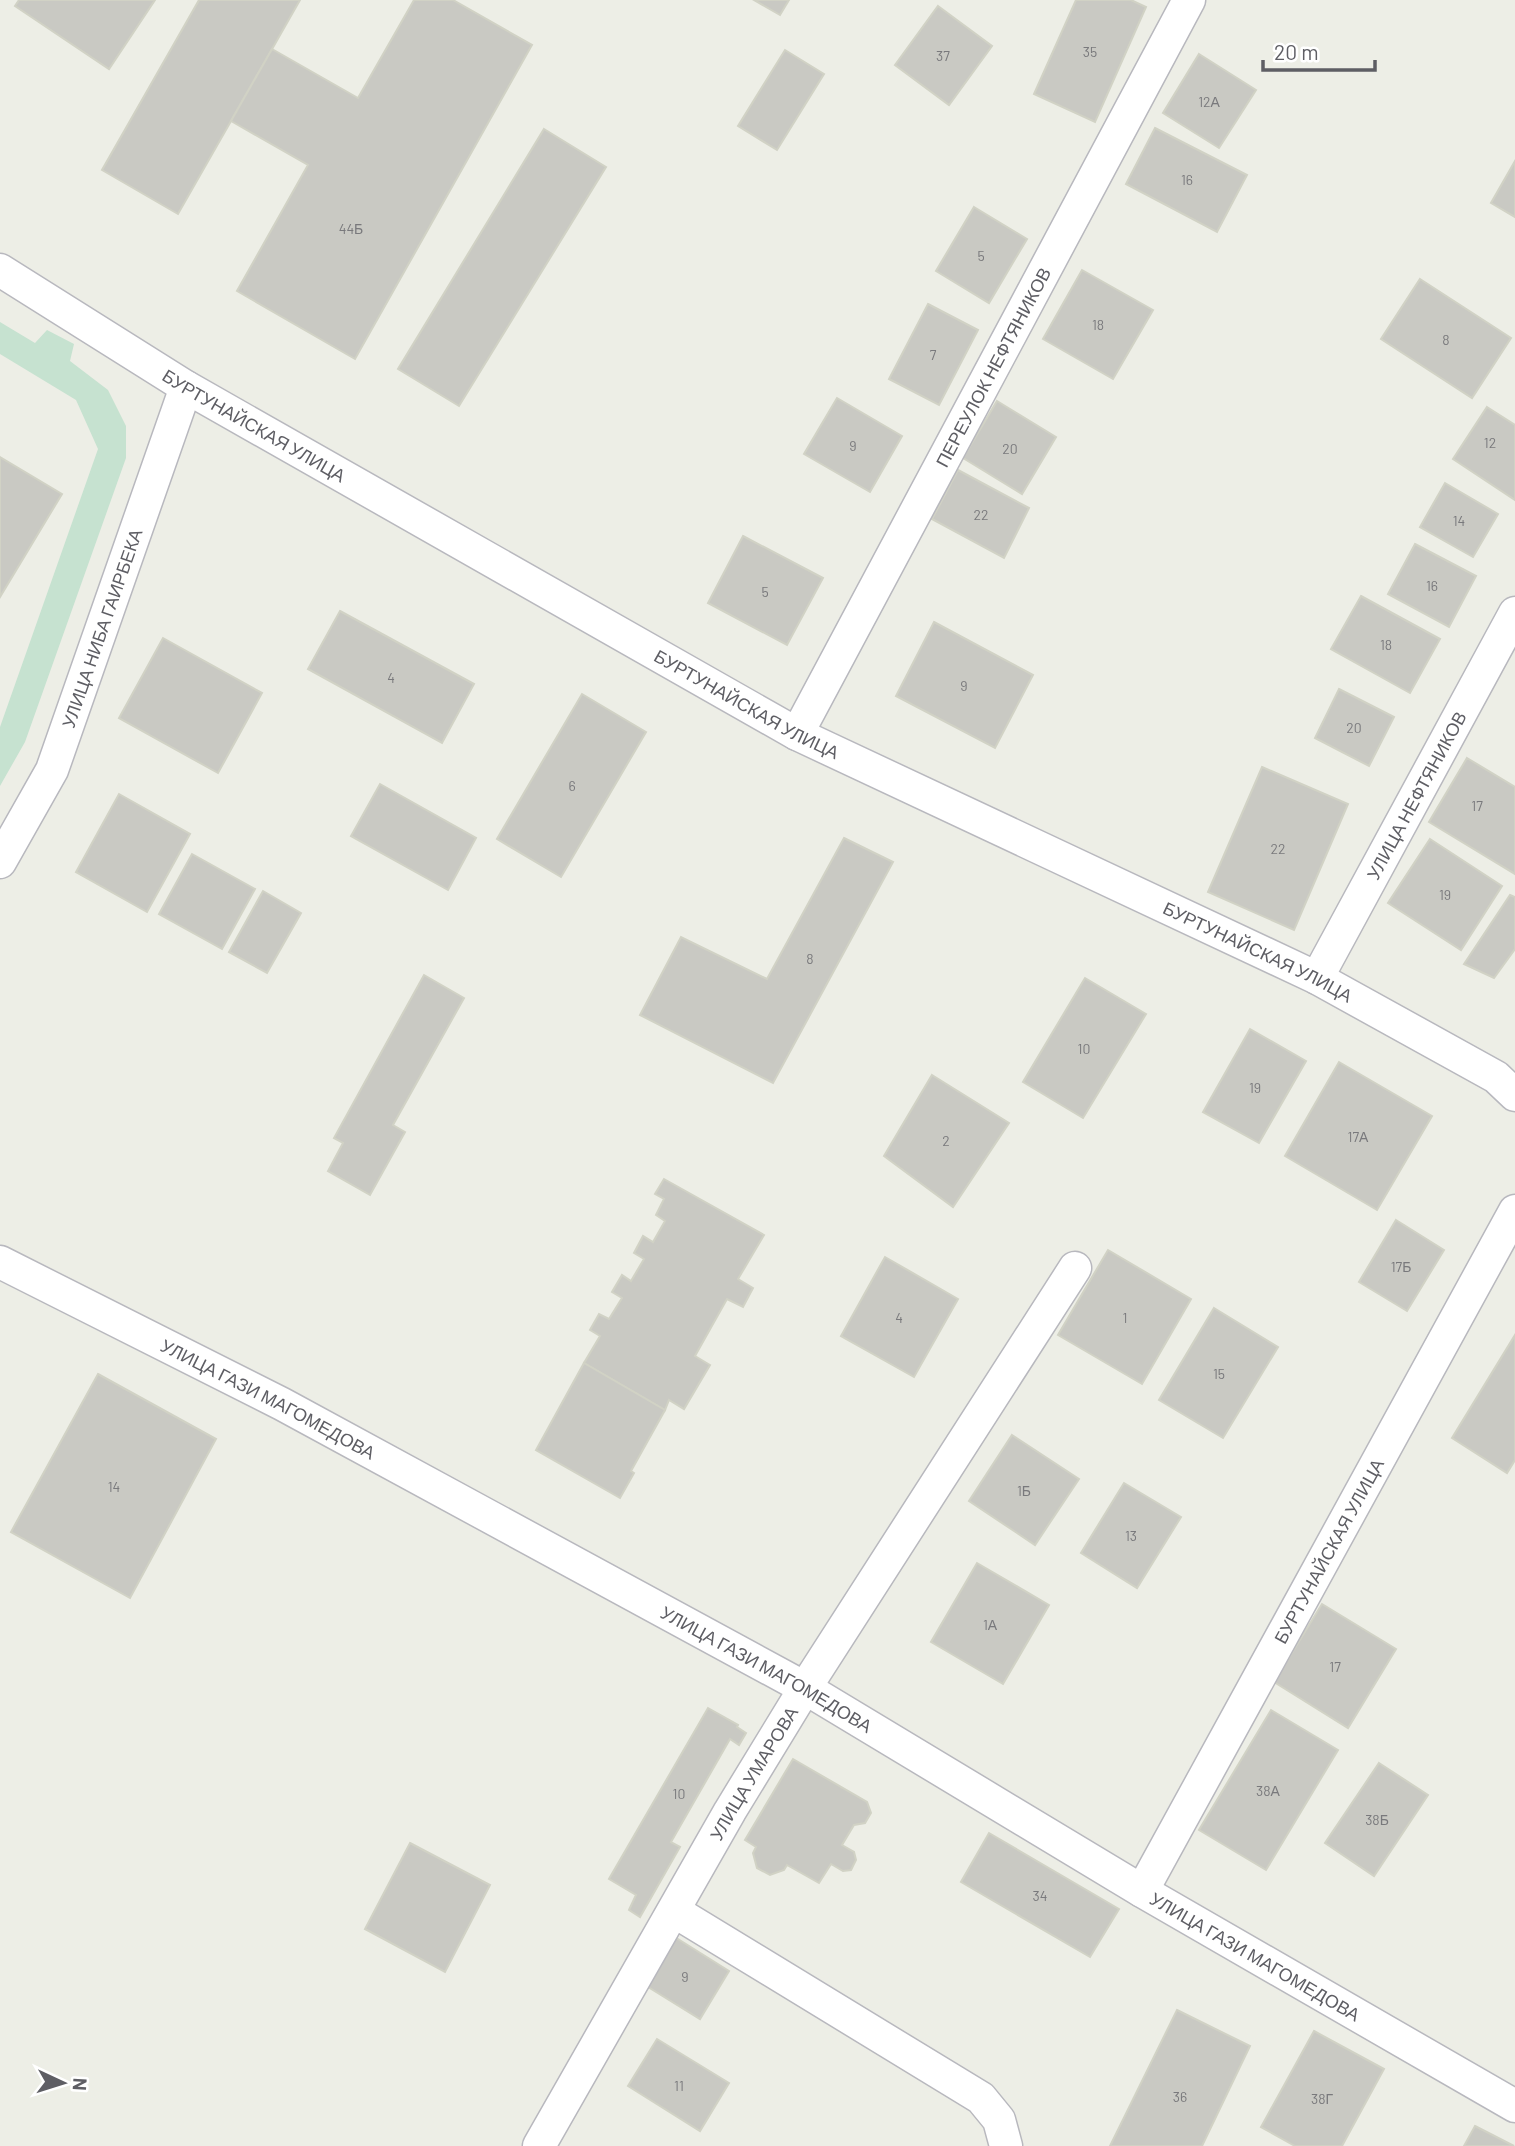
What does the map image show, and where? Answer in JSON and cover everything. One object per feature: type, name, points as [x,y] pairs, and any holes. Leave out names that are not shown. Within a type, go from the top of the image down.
[{"type":"street","name":"ПЕРЕУЛОК НЕФТЯНИКОВ","points":[[797,734],[1189,0]]},
{"type":"street","name":"БУРТУНАЙСКАЯ УЛИЦА","points":[[0,270],[186,387],[797,734],[1317,978],[1496,1077],[1515,1095]]},
{"type":"street","name":"УЛИЦА НИБА ГАИРБЕКА","points":[[0,862],[52,770],[186,387]]},
{"type":"street","name":"УЛИЦА НЕФТЯНИКОВ","points":[[1317,978],[1515,612]]},
{"type":"street","name":"БУРТУНАЙСКАЯ УЛИЦА","points":[[1142,1891],[1515,1211]]},
{"type":"street","name":"УЛИЦА ГАЗИ МАГОМЕДОВА","points":[[0,1262],[282,1404],[805,1688],[1142,1891],[1515,2106]]},
{"type":"street","name":"УЛИЦА УМАРОВА","points":[[540,2146],[730,1811],[805,1688],[1075,1268]]},
{"type":"street","points":[[674,1911],[981,2098],[999,2120],[1006,2146]]},
{"type":"green space","points":[[0,322],[35,343],[47,330],[74,344],[70,361],[108,390],[126,426],[126,458],[25,742],[0,786],[0,727],[98,449],[76,400],[0,354]]},
{"type":"building","points":[[19,0],[155,0],[109,69],[15,6]]},
{"type":"building","points":[[199,0],[300,0],[178,214],[102,170]]},
{"type":"building","points":[[414,0],[453,0],[532,45],[355,359],[237,291],[308,165],[231,121],[272,49],[358,98]]},
{"type":"building","points":[[754,0],[789,0],[780,15]]},
{"type":"building","points":[[1076,0],[1131,0],[1146,7],[1095,122],[1034,94]]},
{"type":"building","points":[[938,6],[992,46],[949,105],[895,65]]},
{"type":"building","points":[[785,50],[824,74],[777,150],[738,126]]},
{"type":"building","points":[[1199,54],[1256,90],[1219,148],[1163,113]]},
{"type":"building","points":[[1155,128],[1247,175],[1217,232],[1126,184]]},
{"type":"building","points":[[544,129],[606,167],[459,406],[398,369]]},
{"type":"building","points":[[1515,161],[1515,217],[1491,203]]},
{"type":"building","points":[[974,207],[1027,239],[989,303],[936,271]]},
{"type":"building","points":[[1082,270],[1153,310],[1113,379],[1043,339]]},
{"type":"building","points":[[1420,279],[1511,338],[1472,398],[1381,339]]},
{"type":"building","points":[[928,304],[978,330],[939,405],[889,379]]},
{"type":"building","points":[[837,398],[902,436],[870,492],[804,454]]},
{"type":"building","points":[[997,401],[1056,437],[1022,494],[963,458]]},
{"type":"building","points":[[1487,407],[1515,425],[1515,500],[1453,459]]},
{"type":"building","points":[[0,457],[62,494],[0,597]]},
{"type":"building","points":[[958,470],[1029,508],[1004,558],[932,519]]},
{"type":"building","points":[[1445,483],[1498,514],[1473,557],[1420,527]]},
{"type":"building","points":[[743,536],[823,578],[787,645],[708,603]]},
{"type":"building","points":[[1415,544],[1476,576],[1449,627],[1388,594]]},
{"type":"building","points":[[1361,596],[1440,639],[1410,693],[1331,649]]},
{"type":"building","points":[[340,611],[474,684],[442,743],[308,669]]},
{"type":"building","points":[[934,622],[1033,675],[995,748],[896,696]]},
{"type":"building","points":[[163,638],[262,693],[218,773],[119,718]]},
{"type":"building","points":[[1339,689],[1394,717],[1369,766],[1315,738]]},
{"type":"building","points":[[582,694],[646,732],[561,877],[497,839]]},
{"type":"building","points":[[1467,758],[1515,787],[1515,874],[1429,822]]},
{"type":"building","points":[[1262,767],[1348,804],[1294,930],[1208,892]]},
{"type":"building","points":[[380,784],[476,838],[448,890],[351,836]]},
{"type":"building","points":[[119,794],[190,834],[147,912],[76,872]]},
{"type":"building","points":[[844,838],[893,862],[773,1083],[640,1015],[681,937],[767,979]]},
{"type":"building","points":[[1430,839],[1502,886],[1461,950],[1388,903]]},
{"type":"building","points":[[192,854],[255,889],[222,949],[159,914]]},
{"type":"building","points":[[263,891],[301,913],[267,973],[229,952]]},
{"type":"building","points":[[1510,895],[1515,897],[1515,949],[1494,978],[1464,964]]},
{"type":"building","points":[[424,975],[464,998],[393,1125],[405,1132],[370,1195],[328,1171],[343,1143],[334,1138]]},
{"type":"building","points":[[1085,978],[1146,1014],[1083,1118],[1023,1082]]},
{"type":"building","points":[[1250,1029],[1306,1061],[1259,1143],[1203,1112]]},
{"type":"building","points":[[1339,1062],[1432,1116],[1377,1210],[1285,1156]]},
{"type":"building","points":[[932,1075],[1009,1123],[953,1207],[884,1156]]},
{"type":"building","points":[[664,1179],[764,1235],[738,1279],[753,1288],[743,1307],[727,1299],[695,1356],[710,1365],[684,1409],[669,1400],[665,1410],[584,1363],[600,1336],[590,1330],[599,1314],[609,1319],[622,1298],[612,1292],[622,1275],[631,1281],[644,1259],[634,1253],[643,1236],[653,1242],[665,1221],[656,1215],[664,1199],[655,1194]]},
{"type":"building","points":[[1396,1220],[1444,1250],[1407,1311],[1359,1282]]},
{"type":"building","points":[[1108,1250],[1191,1299],[1142,1384],[1058,1335]]},
{"type":"building","points":[[885,1257],[958,1299],[914,1377],[841,1336]]},
{"type":"building","points":[[1214,1308],[1278,1347],[1223,1438],[1159,1400]]},
{"type":"building","points":[[1515,1335],[1515,1460],[1507,1473],[1452,1438]]},
{"type":"building","points":[[584,1363],[665,1410],[631,1471],[634,1473],[620,1498],[536,1450]]},
{"type":"building","points":[[98,1374],[216,1439],[130,1598],[11,1532]]},
{"type":"building","points":[[1012,1435],[1079,1479],[1035,1545],[969,1501]]},
{"type":"building","points":[[1124,1483],[1181,1517],[1137,1588],[1081,1553]]},
{"type":"building","points":[[977,1563],[1049,1605],[1003,1684],[931,1642]]},
{"type":"building","points":[[1322,1604],[1396,1649],[1348,1728],[1274,1682]]},
{"type":"building","points":[[708,1708],[738,1725],[737,1727],[746,1733],[739,1745],[730,1739],[671,1842],[680,1847],[640,1917],[629,1910],[636,1895],[609,1879]]},
{"type":"building","points":[[1271,1710],[1338,1750],[1266,1870],[1199,1830]]},
{"type":"building","points":[[793,1759],[867,1802],[871,1813],[865,1823],[854,1825],[842,1845],[854,1852],[856,1860],[851,1870],[843,1871],[831,1864],[819,1883],[787,1865],[784,1870],[770,1875],[757,1868],[753,1853],[756,1847],[745,1840]]},
{"type":"building","points":[[1379,1763],[1428,1795],[1374,1876],[1325,1843]]},
{"type":"building","points":[[989,1833],[1119,1909],[1090,1957],[961,1882]]},
{"type":"building","points":[[410,1843],[490,1885],[445,1972],[365,1929]]},
{"type":"building","points":[[670,1934],[729,1971],[700,2019],[640,1982]]},
{"type":"building","points":[[1177,2010],[1250,2046],[1202,2146],[1110,2146]]},
{"type":"building","points":[[1314,2031],[1384,2069],[1342,2146],[1295,2146],[1261,2127]]},
{"type":"building","points":[[657,2039],[729,2083],[700,2131],[628,2086]]},
{"type":"building","points":[[1475,2126],[1514,2146],[1464,2146]]}]
